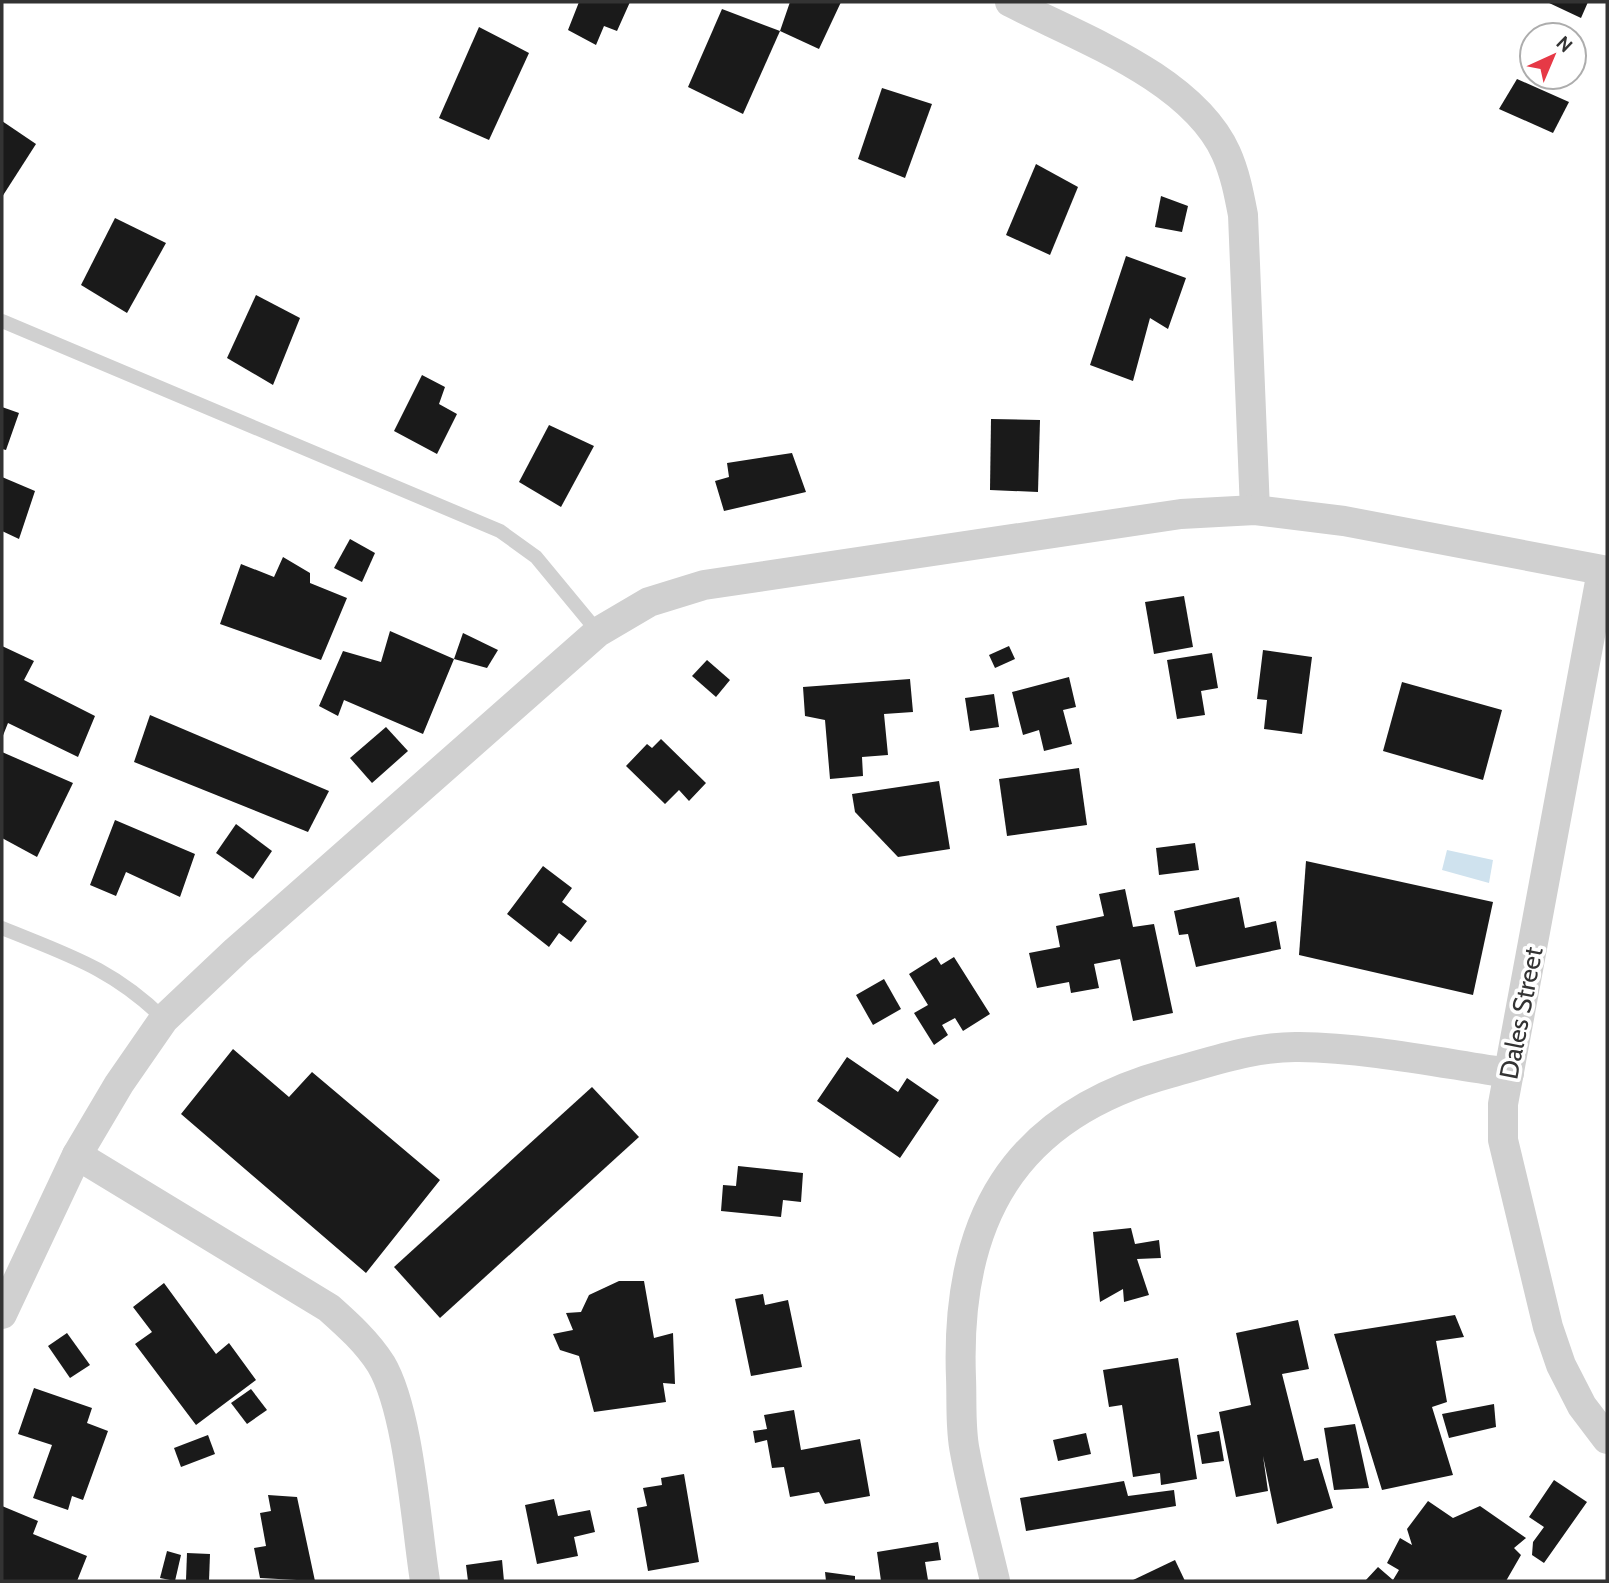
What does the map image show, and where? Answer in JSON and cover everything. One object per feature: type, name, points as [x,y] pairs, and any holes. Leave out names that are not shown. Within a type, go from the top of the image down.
[{"type":"street","points":[[1010,2],[1142,70],[1175,91],[1203,120],[1225,151],[1243,215],[1255,510]]},
{"type":"street","points":[[2,1314],[77,1155],[118,1084],[164,1019],[236,951],[598,632],[649,602],[704,585],[1181,514],[1255,510],[1344,521],[1605,571]]},
{"type":"street","name":"Dales Street","points":[[1605,571],[1503,1104],[1503,1140],[1548,1327],[1561,1364],[1582,1406],[1607,1439]]},
{"type":"street","points":[[995,1581],[964,1450],[959,1329],[970,1262],[988,1207],[1013,1170],[1039,1143],[1080,1108],[1126,1085],[1248,1052],[1296,1046],[1335,1049],[1509,1073]]},
{"type":"street","points":[[77,1155],[329,1308],[360,1336],[382,1365],[396,1407],[425,1581]]},
{"type":"lane","points":[[2,321],[500,531],[536,556],[598,632]]},
{"type":"lane","points":[[2,928],[117,978],[164,1019]]},
{"type":"water","points":[[1447,850],[1493,860],[1489,883],[1442,870]]},
{"type":"building","points":[[579,2],[630,2],[617,31],[604,26],[596,45],[568,30]]},
{"type":"building","points":[[790,2],[841,2],[819,49],[780,31]]},
{"type":"building","points":[[1547,2],[1588,2],[1581,18]]},
{"type":"building","points":[[722,9],[780,31],[743,114],[688,87]]},
{"type":"building","points":[[479,27],[529,53],[489,140],[439,118]]},
{"type":"building","points":[[1517,79],[1518,91],[1544,91],[1569,102],[1553,133],[1499,109]]},
{"type":"building","points":[[882,88],[932,104],[905,178],[858,159]]},
{"type":"building","points":[[2,121],[36,144],[2,197]]},
{"type":"building","points":[[1036,164],[1078,187],[1050,255],[1006,235]]},
{"type":"building","points":[[1161,196],[1188,206],[1182,232],[1155,227]]},
{"type":"building","points":[[115,218],[166,243],[127,313],[81,285]]},
{"type":"building","points":[[1126,256],[1186,278],[1168,329],[1150,318],[1133,381],[1090,365]]},
{"type":"building","points":[[256,295],[300,318],[273,385],[227,358]]},
{"type":"building","points":[[422,375],[445,387],[439,404],[457,414],[437,454],[394,431]]},
{"type":"building","points":[[2,407],[19,413],[6,450],[2,449]]},
{"type":"building","points":[[991,419],[1040,420],[1038,492],[990,490]]},
{"type":"building","points":[[549,425],[594,446],[561,507],[519,482]]},
{"type":"building","points":[[792,453],[806,492],[724,511],[715,481],[729,477],[727,463]]},
{"type":"building","points":[[2,477],[35,491],[19,539],[2,531]]},
{"type":"building","points":[[350,539],[375,553],[362,582],[334,568]]},
{"type":"building","points":[[283,557],[310,573],[310,583],[347,598],[321,660],[220,624],[241,564],[274,577]]},
{"type":"building","points":[[1184,596],[1193,647],[1154,654],[1145,602]]},
{"type":"building","points":[[390,631],[454,659],[423,734],[344,700],[338,716],[319,706],[343,651],[381,662]]},
{"type":"building","points":[[463,633],[498,650],[487,668],[454,659]]},
{"type":"building","points":[[2,646],[34,661],[24,680],[95,716],[78,757],[8,723],[2,738]]},
{"type":"building","points":[[1009,646],[1015,659],[995,668],[989,655]]},
{"type":"building","points":[[1263,650],[1312,657],[1302,734],[1264,729],[1267,700],[1257,699]]},
{"type":"building","points":[[1212,653],[1218,688],[1201,691],[1205,715],[1177,719],[1167,660]]},
{"type":"building","points":[[707,660],[730,680],[716,697],[692,676]]},
{"type":"building","points":[[1069,677],[1076,707],[1063,710],[1072,744],[1044,751],[1039,730],[1023,735],[1012,692]]},
{"type":"building","points":[[910,679],[913,712],[884,714],[888,755],[862,757],[863,776],[830,779],[825,720],[805,716],[803,687]]},
{"type":"building","points":[[1402,682],[1502,710],[1483,780],[1383,751]]},
{"type":"building","points":[[994,694],[999,727],[970,731],[965,698]]},
{"type":"building","points":[[150,715],[329,791],[308,832],[134,762]]},
{"type":"building","points":[[386,727],[408,751],[372,783],[350,758]]},
{"type":"building","points":[[661,739],[706,783],[689,801],[679,790],[665,804],[626,766],[647,744],[652,748]]},
{"type":"building","points":[[2,752],[73,783],[37,857],[2,838]]},
{"type":"building","points":[[1079,768],[1087,825],[1007,836],[999,779]]},
{"type":"building","points":[[939,781],[950,849],[898,857],[855,812],[852,794]]},
{"type":"building","points":[[115,820],[195,854],[180,897],[126,872],[116,896],[90,885]]},
{"type":"building","points":[[236,824],[272,851],[253,879],[216,853]]},
{"type":"building","points":[[1195,843],[1199,870],[1159,875],[1156,848]]},
{"type":"building","points":[[1306,861],[1493,902],[1473,995],[1299,955]]},
{"type":"building","points":[[543,866],[572,888],[562,902],[587,921],[571,942],[559,933],[549,947],[507,914]]},
{"type":"building","points":[[1125,889],[1133,927],[1154,924],[1173,1013],[1133,1021],[1120,959],[1094,964],[1099,988],[1071,993],[1069,982],[1037,988],[1029,953],[1060,947],[1056,926],[1104,916],[1099,894]]},
{"type":"building","points":[[1239,897],[1245,928],[1276,921],[1281,949],[1196,967],[1188,934],[1179,935],[1174,911]]},
{"type":"building","points":[[936,957],[941,965],[954,957],[990,1014],[963,1031],[955,1018],[942,1025],[948,1035],[934,1045],[914,1013],[928,1005],[909,974]]},
{"type":"building","points":[[884,979],[901,1009],[873,1025],[856,995]]},
{"type":"building","points":[[233,1049],[289,1097],[312,1072],[440,1180],[366,1273],[181,1114]]},
{"type":"building","points":[[847,1057],[898,1092],[907,1078],[939,1100],[900,1158],[817,1101]]},
{"type":"building","points":[[592,1087],[639,1137],[440,1318],[394,1267]]},
{"type":"building","points":[[738,1166],[803,1173],[801,1202],[783,1200],[781,1217],[721,1211],[723,1185],[736,1186]]},
{"type":"building","points":[[1131,1228],[1135,1244],[1159,1240],[1161,1258],[1137,1259],[1149,1295],[1124,1302],[1123,1289],[1100,1302],[1093,1232]]},
{"type":"building","points":[[619,1281],[644,1281],[654,1338],[673,1333],[675,1384],[663,1383],[666,1402],[594,1412],[579,1356],[560,1350],[553,1334],[573,1330],[566,1313],[581,1312],[589,1295]]},
{"type":"building","points":[[164,1283],[216,1354],[229,1343],[256,1380],[196,1425],[135,1344],[152,1332],[133,1307]]},
{"type":"building","points":[[763,1294],[765,1305],[788,1300],[802,1367],[751,1376],[735,1299]]},
{"type":"building","points":[[1455,1315],[1464,1337],[1436,1341],[1447,1402],[1432,1407],[1453,1475],[1382,1490],[1334,1334]]},
{"type":"building","points":[[1298,1320],[1309,1369],[1282,1374],[1304,1461],[1318,1458],[1333,1508],[1277,1524],[1263,1456],[1268,1491],[1236,1497],[1219,1412],[1251,1405],[1236,1333]]},
{"type":"building","points":[[67,1333],[90,1365],[70,1378],[48,1346]]},
{"type":"building","points":[[1178,1358],[1197,1479],[1161,1485],[1160,1473],[1133,1477],[1122,1405],[1109,1407],[1103,1370]]},
{"type":"building","points":[[34,1388],[92,1408],[87,1423],[108,1431],[83,1500],[72,1496],[68,1510],[33,1498],[52,1445],[18,1434]]},
{"type":"building","points":[[251,1389],[267,1410],[247,1424],[231,1403]]},
{"type":"building","points":[[1494,1404],[1496,1427],[1449,1438],[1442,1414]]},
{"type":"building","points":[[794,1410],[801,1450],[860,1439],[870,1496],[825,1504],[819,1492],[790,1497],[784,1467],[772,1468],[767,1440],[755,1443],[753,1431],[767,1429],[764,1415]]},
{"type":"building","points":[[1355,1424],[1369,1488],[1334,1490],[1324,1428]]},
{"type":"building","points":[[1219,1431],[1224,1461],[1202,1464],[1197,1435]]},
{"type":"building","points":[[1086,1433],[1091,1454],[1058,1461],[1053,1440]]},
{"type":"building","points":[[208,1435],[215,1454],[181,1467],[174,1448]]},
{"type":"building","points":[[684,1474],[699,1562],[648,1571],[637,1508],[647,1506],[643,1488],[662,1485],[661,1478]]},
{"type":"building","points":[[1554,1480],[1587,1502],[1544,1563],[1532,1555],[1533,1542],[1544,1527],[1529,1517]]},
{"type":"building","points":[[1124,1481],[1128,1496],[1174,1490],[1176,1506],[1026,1531],[1020,1498]]},
{"type":"building","points":[[268,1495],[297,1497],[315,1581],[260,1578],[254,1548],[266,1546],[260,1513],[271,1511]]},
{"type":"building","points":[[554,1499],[558,1516],[590,1510],[595,1532],[574,1537],[578,1556],[537,1564],[525,1505]]},
{"type":"building","points":[[1428,1501],[1453,1518],[1480,1506],[1526,1538],[1514,1548],[1521,1555],[1506,1581],[1365,1581],[1378,1567],[1393,1580],[1399,1570],[1387,1563],[1400,1538],[1412,1545],[1407,1529]]},
{"type":"building","points":[[2,1506],[38,1521],[33,1534],[87,1556],[77,1581],[2,1581]]},
{"type":"building","points":[[938,1542],[941,1560],[925,1562],[928,1580],[881,1581],[877,1552]]},
{"type":"building","points":[[167,1551],[181,1555],[175,1581],[160,1578]]},
{"type":"building","points":[[187,1553],[210,1554],[209,1581],[186,1580]]},
{"type":"building","points":[[502,1560],[504,1581],[468,1581],[466,1565]]},
{"type":"building","points":[[1175,1560],[1185,1581],[1131,1581]]},
{"type":"building","points":[[825,1572],[855,1576],[855,1581],[826,1581]]}]
